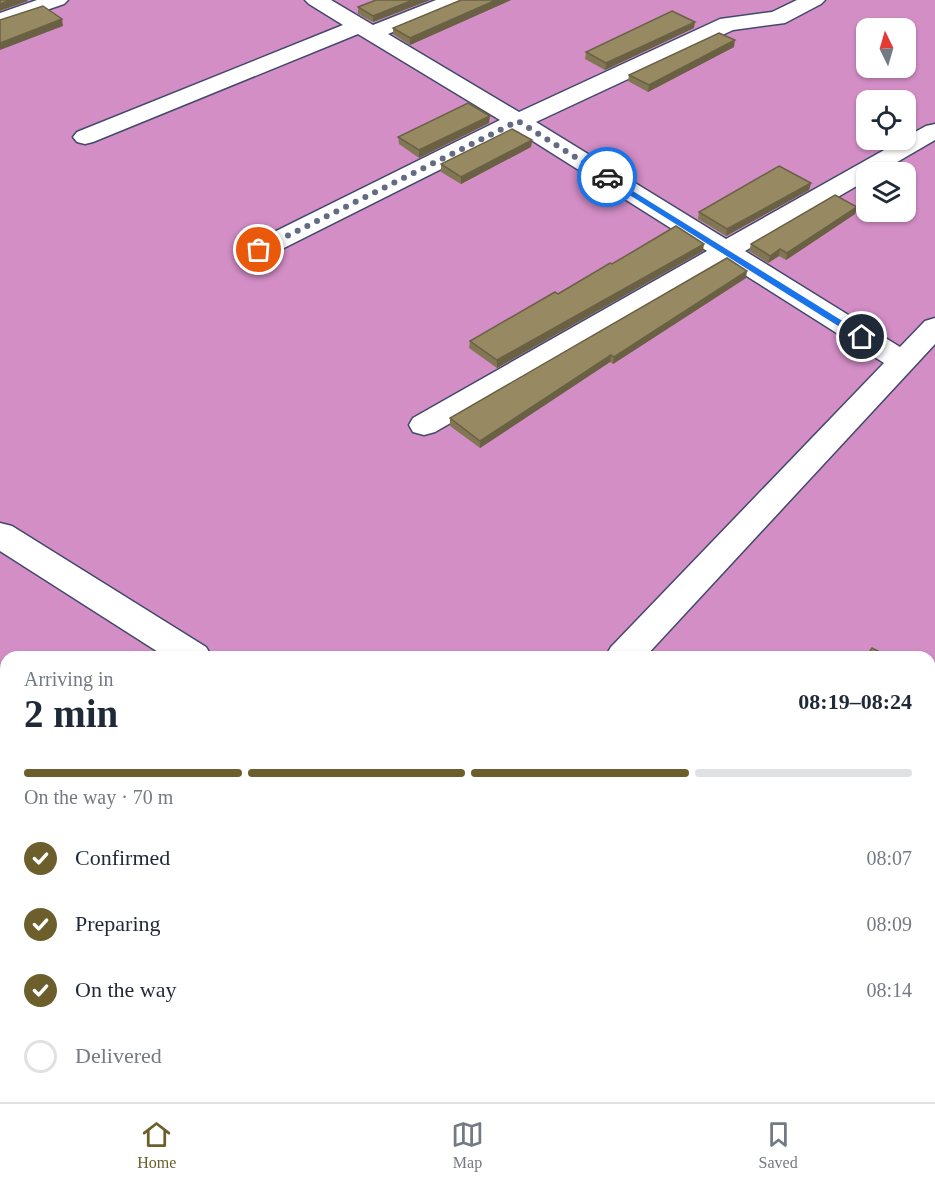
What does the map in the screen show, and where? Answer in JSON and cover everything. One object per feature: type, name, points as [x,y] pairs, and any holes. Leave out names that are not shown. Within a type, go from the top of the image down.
[{"type":"street","points":[[0,20],[57,0]]},
{"type":"street","points":[[316,0],[518,121],[902,361]]},
{"type":"street","points":[[85,136],[366,30],[455,0]]},
{"type":"street","points":[[259,250],[518,121],[728,24],[777,18],[814,0]]},
{"type":"street","points":[[424,425],[934,131]]},
{"type":"street","points":[[629,651],[935,327]]},
{"type":"street","points":[[0,535],[184,651]]},
{"type":"shaded area","points":[[0,0],[935,0],[935,651],[0,651]]},
{"type":"building","points":[[376,0],[413,0],[373,16],[358,7]]},
{"type":"building","points":[[461,0],[496,0],[410,38],[393,28]]},
{"type":"building","points":[[43,6],[62,19],[0,43],[0,20]]},
{"type":"building","points":[[672,11],[695,22],[606,63],[586,52]]},
{"type":"building","points":[[719,33],[735,40],[649,85],[629,75]]},
{"type":"building","points":[[468,103],[490,116],[419,150],[398,137]]},
{"type":"building","points":[[512,129],[532,140],[461,177],[441,164]]},
{"type":"building","points":[[779,166],[811,183],[727,229],[699,212]]},
{"type":"building","points":[[835,195],[856,206],[787,253],[780,249],[770,256],[751,244]]},
{"type":"building","points":[[676,226],[704,244],[497,360],[470,341],[555,292],[558,294],[610,263],[612,264]]},
{"type":"building","points":[[727,258],[747,271],[614,357],[611,355],[480,441],[450,418]]},
{"type":"way so far","points":[[259,250],[518,121],[607,177]]},
{"type":"route","points":[[607,177],[862,337]]}]
